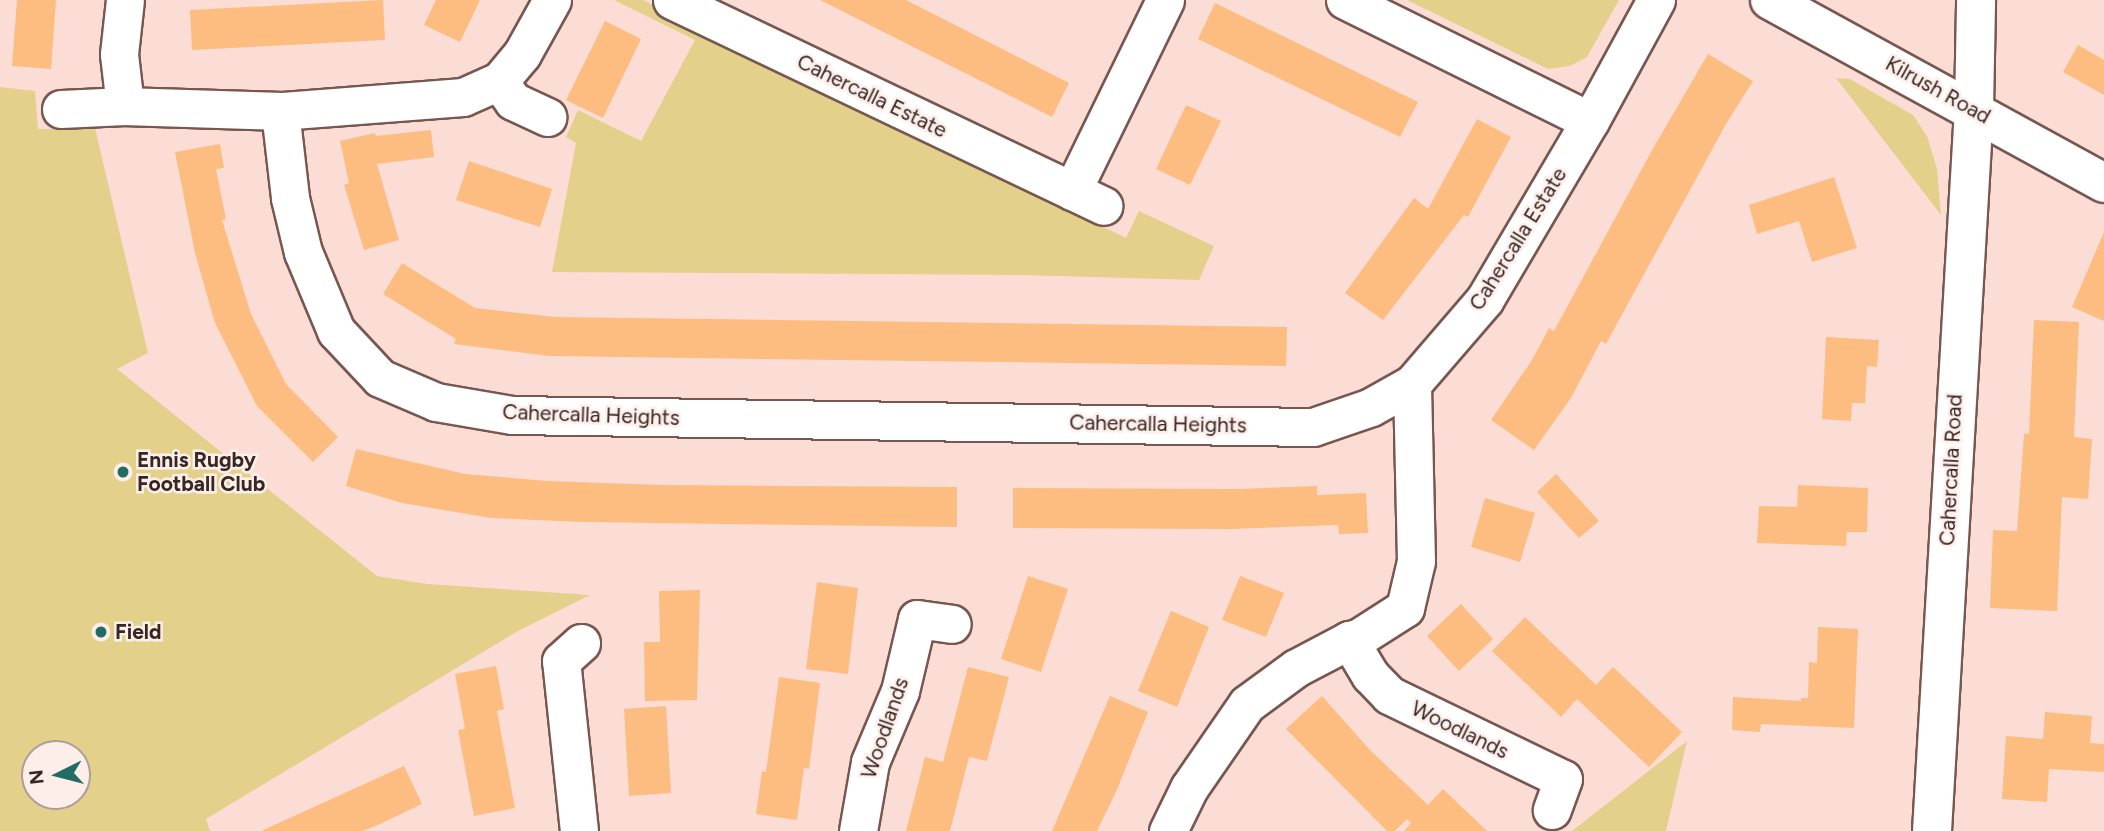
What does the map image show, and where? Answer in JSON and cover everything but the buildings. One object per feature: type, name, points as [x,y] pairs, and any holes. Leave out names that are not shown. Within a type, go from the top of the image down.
[{"type":"street","points":[[125,0],[119,54],[125,106]]},
{"type":"street","points":[[61,109],[125,106],[280,111],[463,96],[499,81],[522,54],[552,0]]},
{"type":"street","name":"Cahercalla Estate","points":[[672,0],[1087,199],[1165,0]]},
{"type":"street","points":[[1345,0],[1590,121]]},
{"type":"street","name":"Cahercalla Estate","points":[[1412,384],[1485,299],[1590,121],[1656,0]]},
{"type":"street","name":"Kilrush Road","points":[[1770,0],[1974,109],[2104,183]]},
{"type":"street","name":"Cahercalla Road","points":[[1932,831],[1974,109],[1976,0]]},
{"type":"street","points":[[499,81],[513,101],[548,117]]},
{"type":"street","name":"Cahercalla Heights","points":[[280,111],[290,198],[303,252],[336,331],[380,377],[436,402],[512,415],[1313,427],[1371,407],[1412,384]]},
{"type":"street","points":[[1168,831],[1189,788],[1247,704],[1296,668],[1349,640],[1359,638],[1405,608],[1416,561],[1412,384]]},
{"type":"street","name":"Woodlands","points":[[858,831],[870,762],[900,691],[917,620],[952,624]]},
{"type":"street","name":"Woodlands","points":[[1349,640],[1370,675],[1388,695],[1563,779],[1552,810]]},
{"type":"street","points":[[579,831],[561,661],[581,643]]},
{"type":"shaded area","points":[[614,0],[643,0],[1126,238],[1139,211],[1214,246],[1199,280],[1021,275],[552,272],[576,143],[566,137],[578,110],[641,141],[695,40]]},
{"type":"shaded area","points":[[1407,0],[1619,0],[1587,57],[1570,66],[1548,69]]},
{"type":"shaded area","points":[[1836,78],[1850,79],[1913,115],[1927,136],[1937,169],[1941,215]]},
{"type":"shaded area","name":"Ennis Rugby Football Club","points":[[0,87],[35,91],[38,129],[95,128],[148,353],[117,369],[377,576],[427,584],[590,595],[518,631],[206,819],[210,831],[0,831]]},
{"type":"shaded area","points":[[1687,741],[1666,831],[1572,831]]},
{"type":"place","name":"Ennis Rugby Football Club","points":[[123,472]]},
{"type":"place","name":"Field","points":[[101,632]]}]
